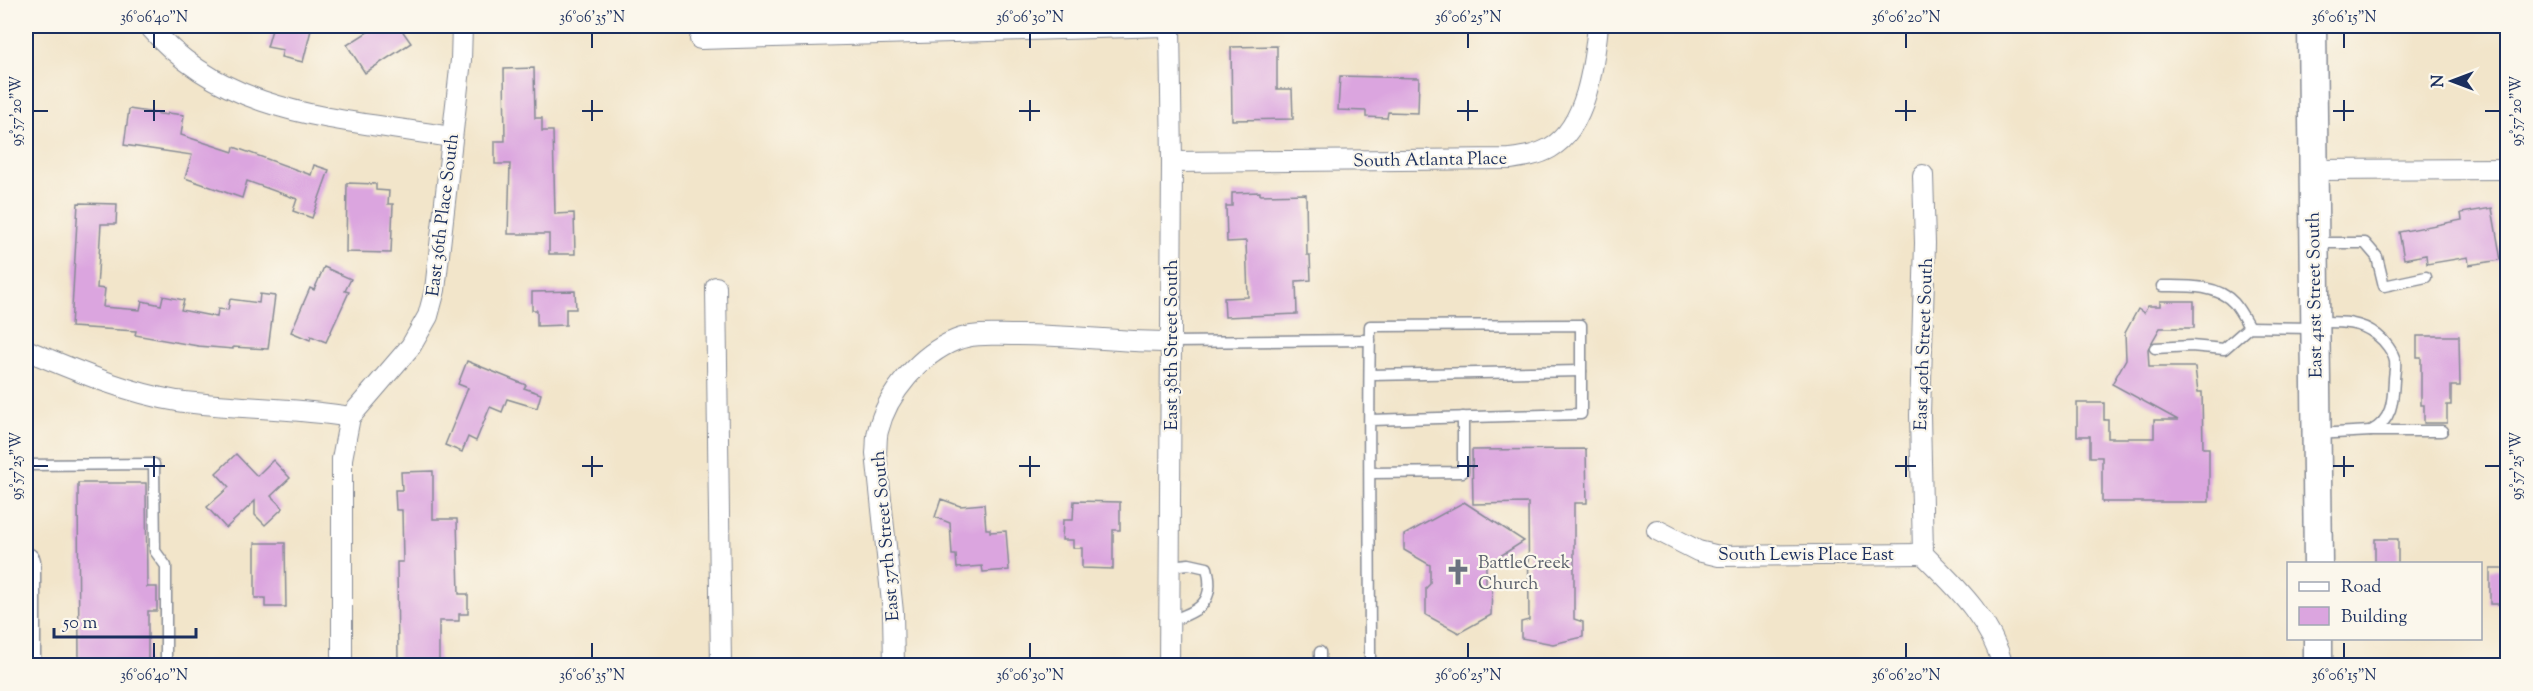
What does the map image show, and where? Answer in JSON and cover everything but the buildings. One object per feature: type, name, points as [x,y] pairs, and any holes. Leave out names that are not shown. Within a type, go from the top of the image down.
[{"type":"main road","name":"East 41st Street South","points":[[2312,26],[2318,562]]},
{"type":"main road","points":[[26,562],[26,666]]},
{"type":"main road","points":[[2318,640],[2318,666]]},
{"type":"street","points":[[149,26],[207,78],[256,100],[312,117],[451,137]]},
{"type":"street","name":"East 36th Place South","points":[[342,666],[342,459],[350,417],[411,346],[428,316],[435,290],[441,247],[461,60],[462,26]]},
{"type":"street","points":[[700,39],[1168,26]]},
{"type":"street","name":"East 38th Street South","points":[[1168,26],[1172,162],[1169,666]]},
{"type":"street","name":"South Atlanta Place","points":[[1172,162],[1510,159],[1534,154],[1551,147],[1564,136],[1575,121],[1589,85],[1598,26]]},
{"type":"street","points":[[2313,170],[2508,169]]},
{"type":"street","name":"East 40th Street South","points":[[1923,175],[1926,243],[1920,415],[1923,554]]},
{"type":"street","points":[[716,287],[721,666]]},
{"type":"street","name":"East 37th Street South","points":[[894,666],[893,612],[876,453],[878,430],[908,374],[932,354],[957,339],[983,335],[1034,334],[1170,342]]},
{"type":"street","points":[[26,350],[88,376],[138,392],[175,400],[220,406],[304,410],[350,417]]},
{"type":"street","name":"South Lewis Place East","points":[[1658,530],[1698,551],[1719,556],[1923,554]]},
{"type":"street","points":[[1923,554],[1977,612],[1994,639],[2003,666]]},
{"type":"lane","points":[[2314,244],[2365,243],[2377,257],[2384,286],[2426,277]]},
{"type":"lane","points":[[2162,286],[2194,286],[2218,292],[2234,302],[2249,327]]},
{"type":"lane","points":[[2155,348],[2191,346],[2224,349],[2249,327],[2350,322],[2365,327],[2377,334],[2390,349],[2395,362],[2393,399],[2389,414],[2381,426],[2371,431]]},
{"type":"lane","points":[[1370,420],[1581,414],[1581,325],[1370,326],[1370,340],[1370,375],[1370,420],[1370,666]]},
{"type":"lane","points":[[1170,342],[1370,340]]},
{"type":"lane","points":[[1370,375],[1581,371]]},
{"type":"lane","points":[[1370,473],[1463,472],[1463,417]]},
{"type":"lane","points":[[2316,435],[2371,431],[2442,431]]},
{"type":"lane","points":[[26,465],[154,464],[155,551],[166,566],[166,666]]},
{"type":"lane","points":[[1169,566],[1189,564],[1207,568],[1211,583],[1205,603],[1192,614],[1169,621]]},
{"type":"lane","points":[[1320,652],[1320,666]]},
{"type":"place","name":"BattleCreek Church","points":[[1458,572]]}]
